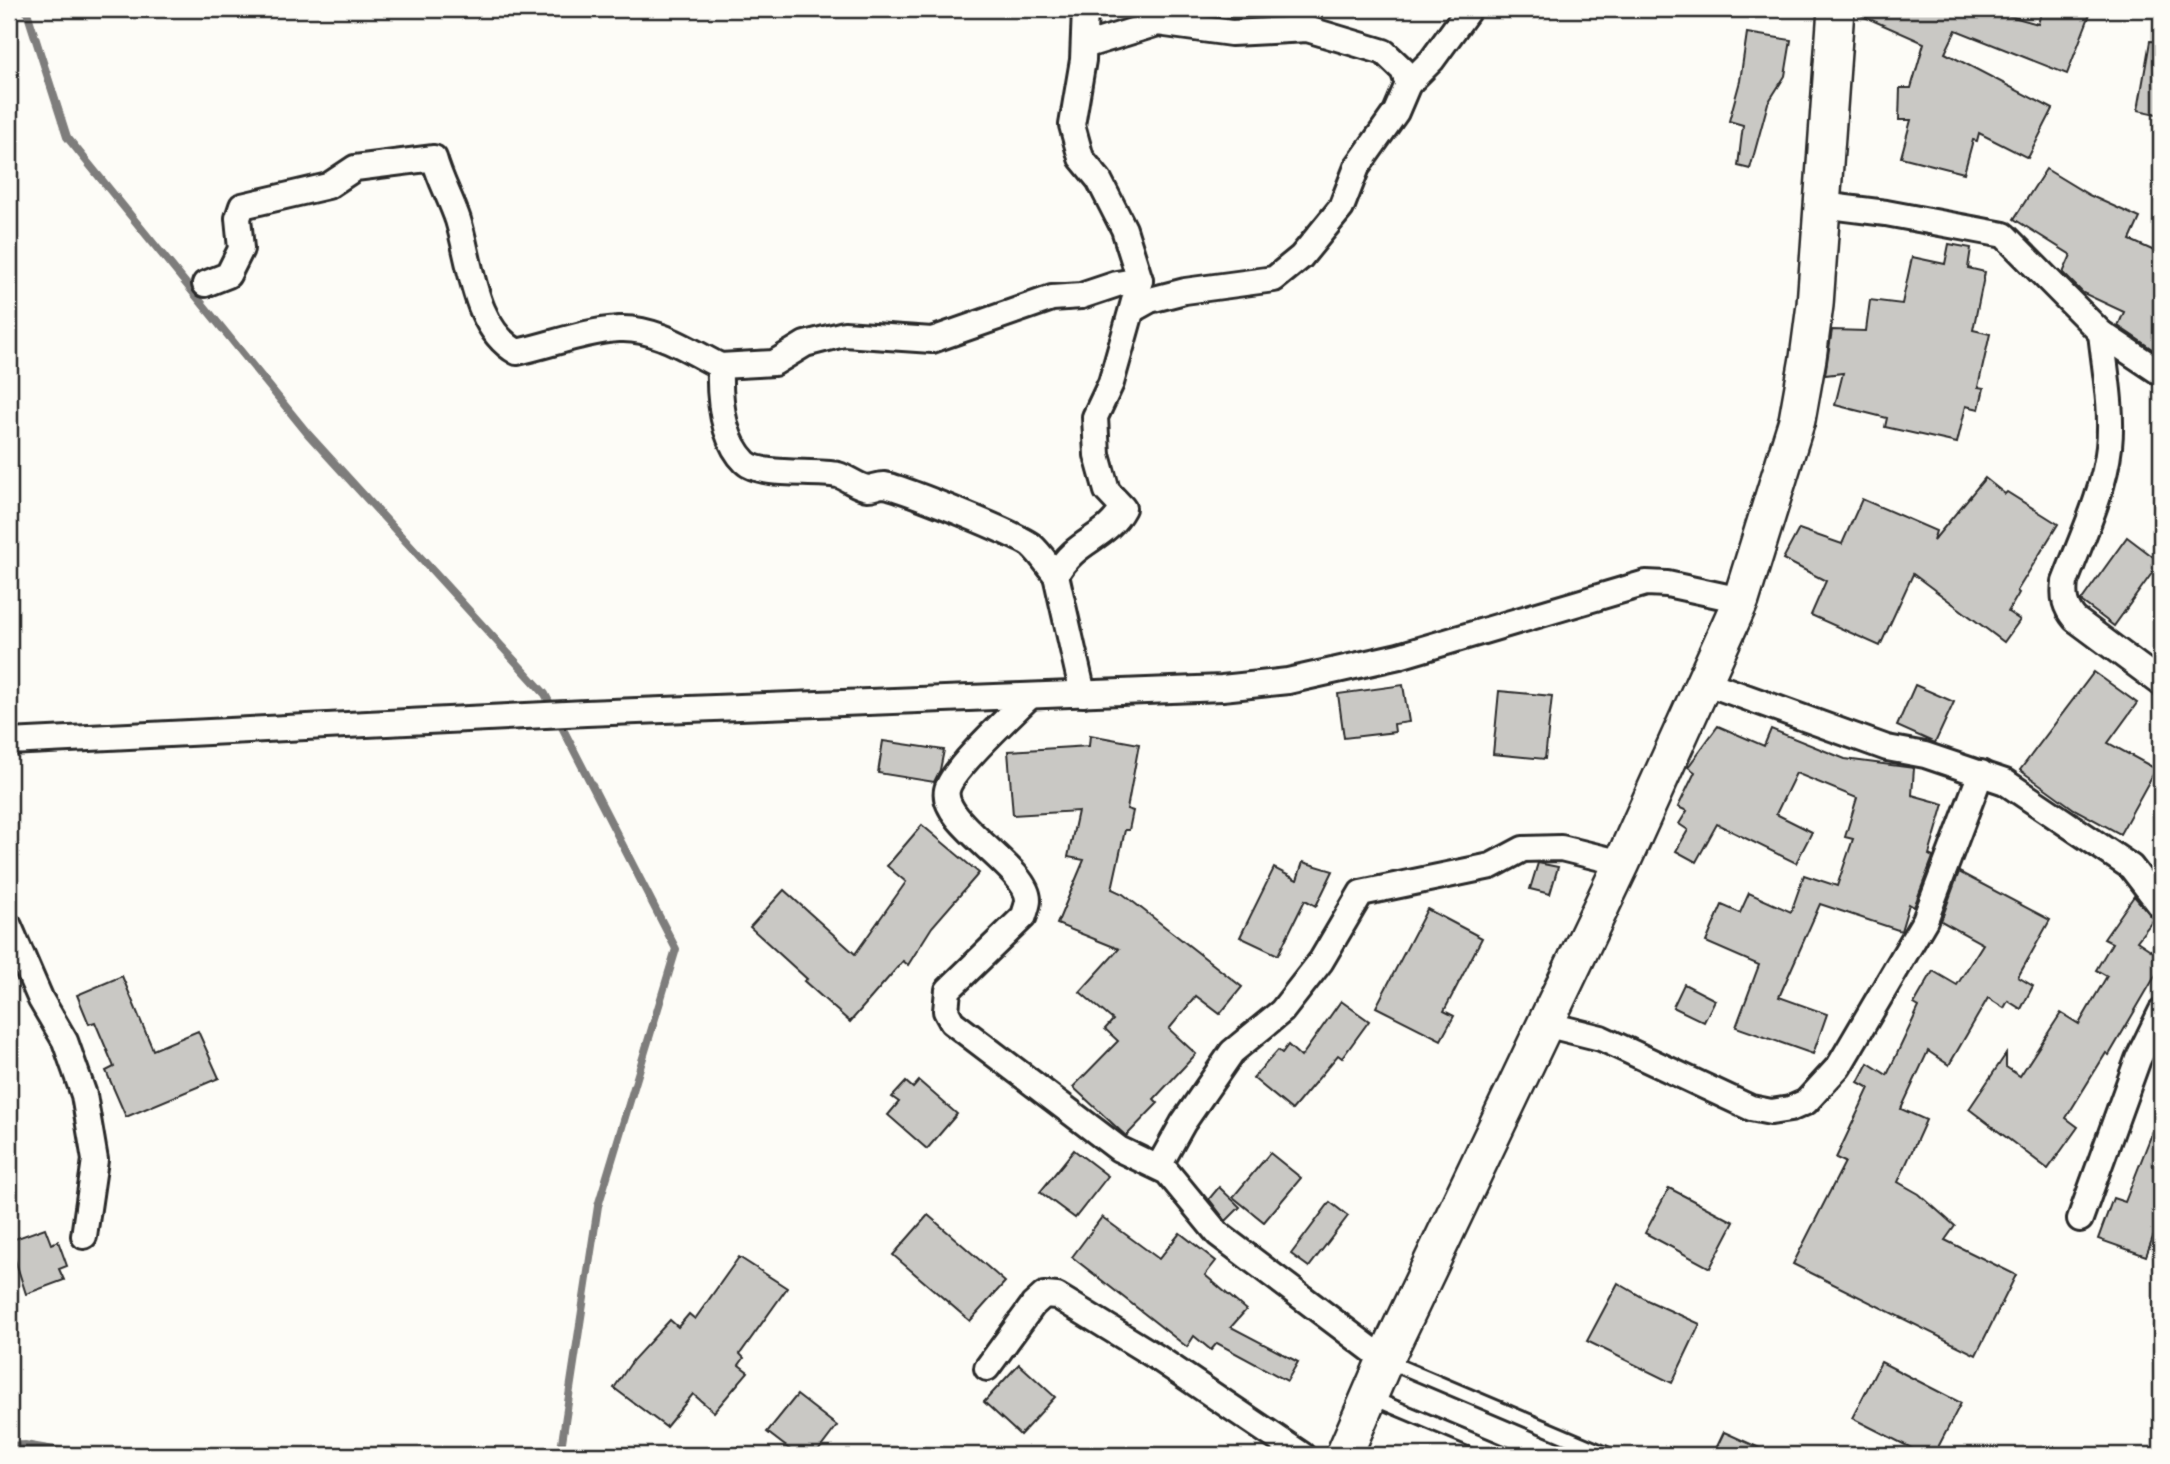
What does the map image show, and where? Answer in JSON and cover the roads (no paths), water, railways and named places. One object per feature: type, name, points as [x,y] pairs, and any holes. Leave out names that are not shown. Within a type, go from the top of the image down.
[{"type":"main road","points":[[1344,1455],[1385,1360],[1622,863],[1741,600],[1797,419],[1813,318],[1836,9]]},
{"type":"street","points":[[1056,575],[1065,557],[1082,542],[1114,525],[1123,508],[1107,491],[1097,455],[1095,417],[1111,383],[1140,280],[1124,229],[1099,180],[1082,158],[1072,125],[1084,46],[1085,9]]},
{"type":"street","points":[[1132,310],[1150,300],[1185,291],[1274,279],[1301,257],[1341,208],[1357,167],[1395,112],[1408,84],[1432,60],[1469,9]]},
{"type":"street","points":[[1084,46],[1158,23],[1231,33],[1307,29],[1384,52],[1403,70],[1408,84]]},
{"type":"street","points":[[205,284],[228,275],[241,249],[239,218],[242,206],[328,186],[355,168],[434,158],[458,220],[479,299],[494,333],[505,345],[517,352],[620,329],[647,333],[682,346],[720,366],[774,363],[805,344],[844,334],[932,340],[1052,298],[1081,296],[1116,284],[1140,280]]},
{"type":"street","points":[[1822,205],[1886,213],[2004,235],[2101,333],[2161,373]]},
{"type":"street","points":[[2101,333],[2109,412],[2109,447],[2103,477],[2065,582],[2063,597],[2067,609],[2075,619],[2161,682]]},
{"type":"street","points":[[720,366],[720,409],[727,421],[733,444],[746,462],[762,472],[804,470],[841,476],[867,488],[884,485],[1031,545],[1056,575],[1083,694]]},
{"type":"street","points":[[9,743],[575,714],[1222,688],[1287,681],[1399,656],[1646,583],[1667,584],[1741,600]]},
{"type":"street","points":[[1704,682],[1887,748],[2005,782],[2131,867],[2161,905]]},
{"type":"street","points":[[1029,697],[961,768],[947,788],[946,802],[1023,885],[1028,900],[1024,916],[948,990],[946,1011],[952,1022],[1119,1149],[1167,1172],[1218,1234],[1385,1360]]},
{"type":"street","points":[[1545,1024],[1601,1038],[1751,1108],[1772,1112],[1790,1109],[1806,1102],[1839,1066],[1925,920],[1981,773]]},
{"type":"street","points":[[1159,1167],[1183,1123],[1232,1052],[1283,1011],[1321,961],[1361,893],[1491,866],[1523,849],[1562,848],[1622,863]]},
{"type":"street","points":[[9,926],[41,1000],[65,1041],[84,1096],[95,1160],[84,1236]]},
{"type":"street","points":[[2080,1219],[2138,1059],[2161,1012]]},
{"type":"street","points":[[986,1368],[1033,1306],[1044,1295],[1057,1296],[1156,1356],[1303,1455]]},
{"type":"lane","points":[[1385,1360],[1609,1455]]},
{"type":"lane","points":[[1370,1397],[1508,1455]]},
{"type":"waterway","points":[[26,9],[67,137],[308,434],[545,694],[676,949],[598,1206],[560,1455]]},
{"type":"waterway","points":[[9,1446],[25,1445],[83,1455]]}]
